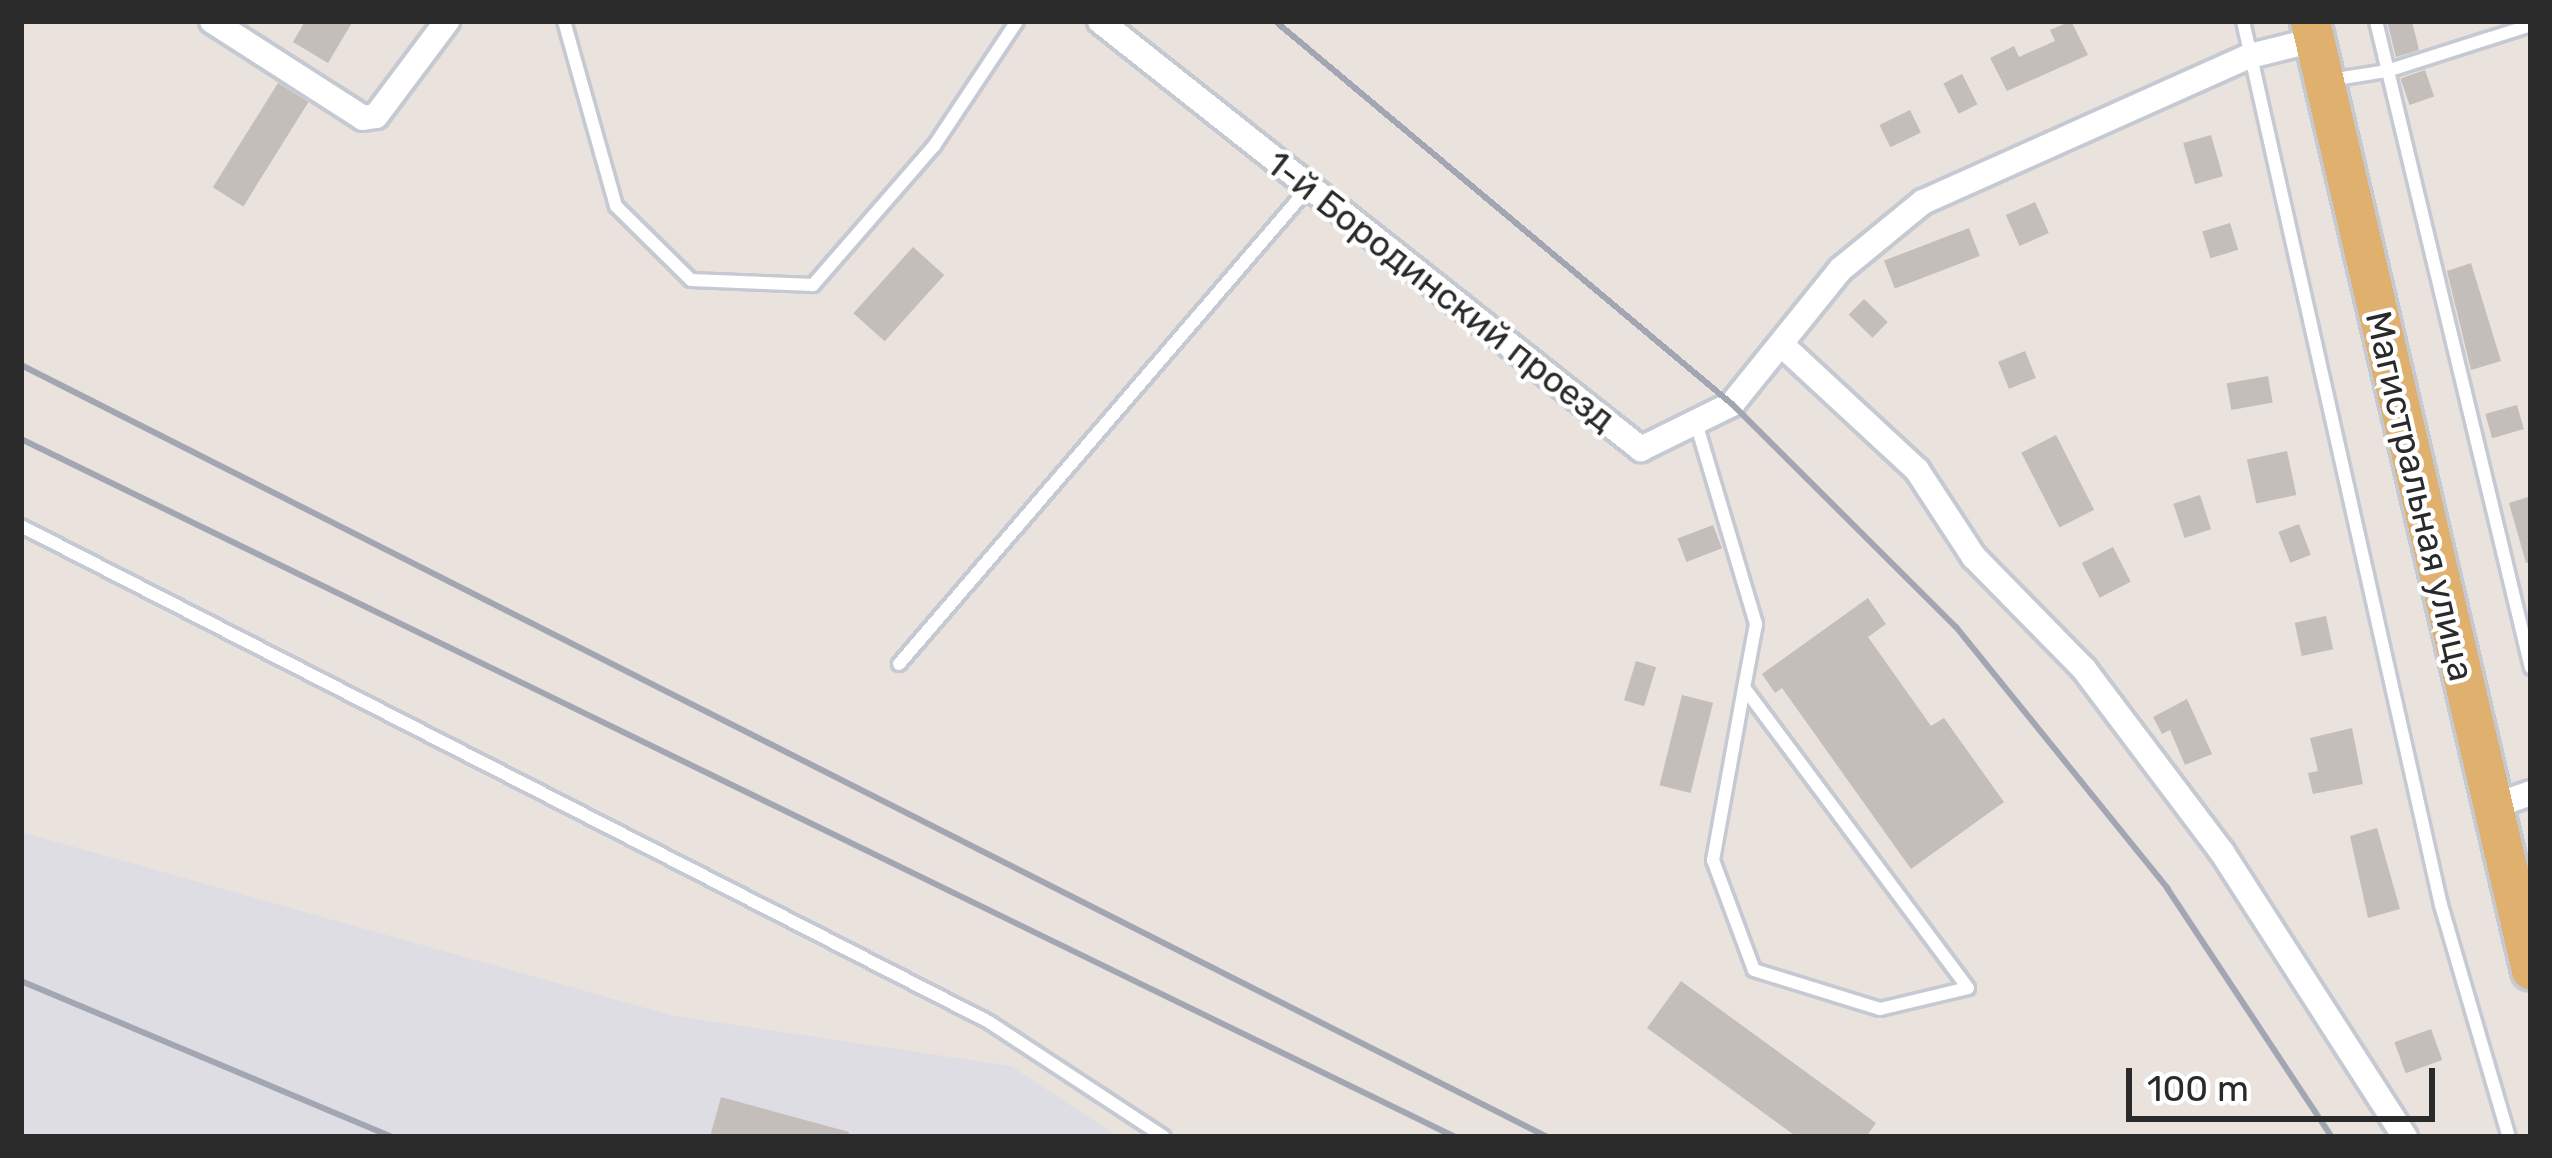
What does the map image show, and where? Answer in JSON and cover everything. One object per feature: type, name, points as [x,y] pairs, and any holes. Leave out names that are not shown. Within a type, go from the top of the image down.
[{"type":"main road","name":"Магистральная улица","points":[[2312,30],[2531,970]]},
{"type":"street","points":[[212,21],[363,118],[376,116],[447,21]]},
{"type":"street","name":"1-й Бородинский проезд","points":[[1100,21],[1641,449],[1697,426],[1741,396],[1841,269],[1923,202],[2312,30]]},
{"type":"street","points":[[1782,345],[1917,470],[1974,557],[2084,669],[2222,852],[2405,1137]]},
{"type":"street","points":[[2491,807],[2531,793]]},
{"type":"lane","points":[[565,21],[616,206],[692,280],[813,285],[934,146],[1017,21]]},
{"type":"lane","points":[[2243,21],[2441,905],[2509,1137]]},
{"type":"lane","points":[[2376,21],[2531,668]]},
{"type":"lane","points":[[2324,81],[2387,71],[2531,26]]},
{"type":"lane","points":[[899,664],[1309,187]]},
{"type":"lane","points":[[1697,426],[1756,624],[1744,688],[1713,860],[1754,970],[1880,1009],[1968,988],[1744,688]]},
{"type":"lane","points":[[21,526],[988,1022],[1164,1137]]},
{"type":"shaded area","points":[[21,832],[674,1016],[1011,1066],[1119,1137],[21,1137]]},
{"type":"building","points":[[305,21],[353,21],[328,63],[293,42]]},
{"type":"building","points":[[2071,21],[2088,55],[2007,91],[1990,58],[2014,46],[2019,57],[2055,41],[2050,30]]},
{"type":"building","points":[[2387,21],[2412,21],[2419,50],[2396,57]]},
{"type":"building","points":[[2425,70],[2434,96],[2410,105],[2400,78]]},
{"type":"building","points":[[1962,74],[1977,104],[1959,114],[1943,84]]},
{"type":"building","points":[[278,83],[309,102],[243,206],[213,187]]},
{"type":"building","points":[[1910,110],[1921,132],[1890,147],[1879,125]]},
{"type":"building","points":[[2211,135],[2223,176],[2195,184],[2183,143]]},
{"type":"building","points":[[2035,202],[2049,233],[2020,246],[2006,215]]},
{"type":"building","points":[[2230,223],[2238,250],[2210,258],[2202,231]]},
{"type":"building","points":[[1969,228],[1980,256],[1895,289],[1884,261]]},
{"type":"building","points":[[913,247],[944,275],[885,341],[853,313]]},
{"type":"building","points":[[2471,263],[2501,361],[2471,370],[2447,271]]},
{"type":"building","points":[[1864,299],[1888,322],[1872,338],[1849,315]]},
{"type":"building","points":[[2025,351],[2036,378],[2009,389],[1998,362]]},
{"type":"building","points":[[2268,376],[2273,403],[2231,410],[2227,383]]},
{"type":"building","points":[[2517,405],[2524,429],[2492,438],[2485,414]]},
{"type":"building","points":[[2056,435],[2094,510],[2059,528],[2021,453]]},
{"type":"building","points":[[2287,451],[2296,495],[2256,504],[2247,460]]},
{"type":"building","points":[[2200,495],[2211,529],[2184,538],[2173,504]]},
{"type":"building","points":[[2531,496],[2531,562],[2526,563],[2509,503]]},
{"type":"building","points":[[2299,524],[2311,555],[2290,563],[2278,532]]},
{"type":"building","points":[[1713,525],[1722,548],[1686,562],[1678,539]]},
{"type":"building","points":[[2113,547],[2131,582],[2100,598],[2082,563]]},
{"type":"building","points":[[1868,598],[1886,624],[1868,637],[1931,726],[1944,718],[2004,802],[1911,869],[1782,688],[1775,693],[1762,674]]},
{"type":"building","points":[[2326,616],[2333,649],[2302,656],[2295,623]]},
{"type":"building","points":[[1636,661],[1656,667],[1644,706],[1624,700]]},
{"type":"building","points":[[1682,695],[1713,703],[1691,793],[1660,785]]},
{"type":"building","points":[[2187,699],[2212,754],[2185,765],[2170,730],[2162,734],[2153,717]]},
{"type":"building","points":[[2352,728],[2363,784],[2313,794],[2308,773],[2318,771],[2310,738]]},
{"type":"building","points":[[2377,828],[2400,909],[2368,918],[2350,836]]},
{"type":"building","points":[[1681,981],[1876,1123],[1866,1137],[1797,1137],[1647,1028]]},
{"type":"building","points":[[2431,1029],[2442,1060],[2406,1073],[2394,1042]]},
{"type":"building","points":[[721,1097],[849,1132],[848,1137],[710,1137]]},
{"type":"railway","points":[[1275,21],[1732,404],[1956,627],[2167,888],[2332,1137]]},
{"type":"railway","points":[[21,365],[1547,1137]]},
{"type":"railway","points":[[21,439],[1455,1137]]},
{"type":"railway","points":[[21,981],[392,1137]]}]
